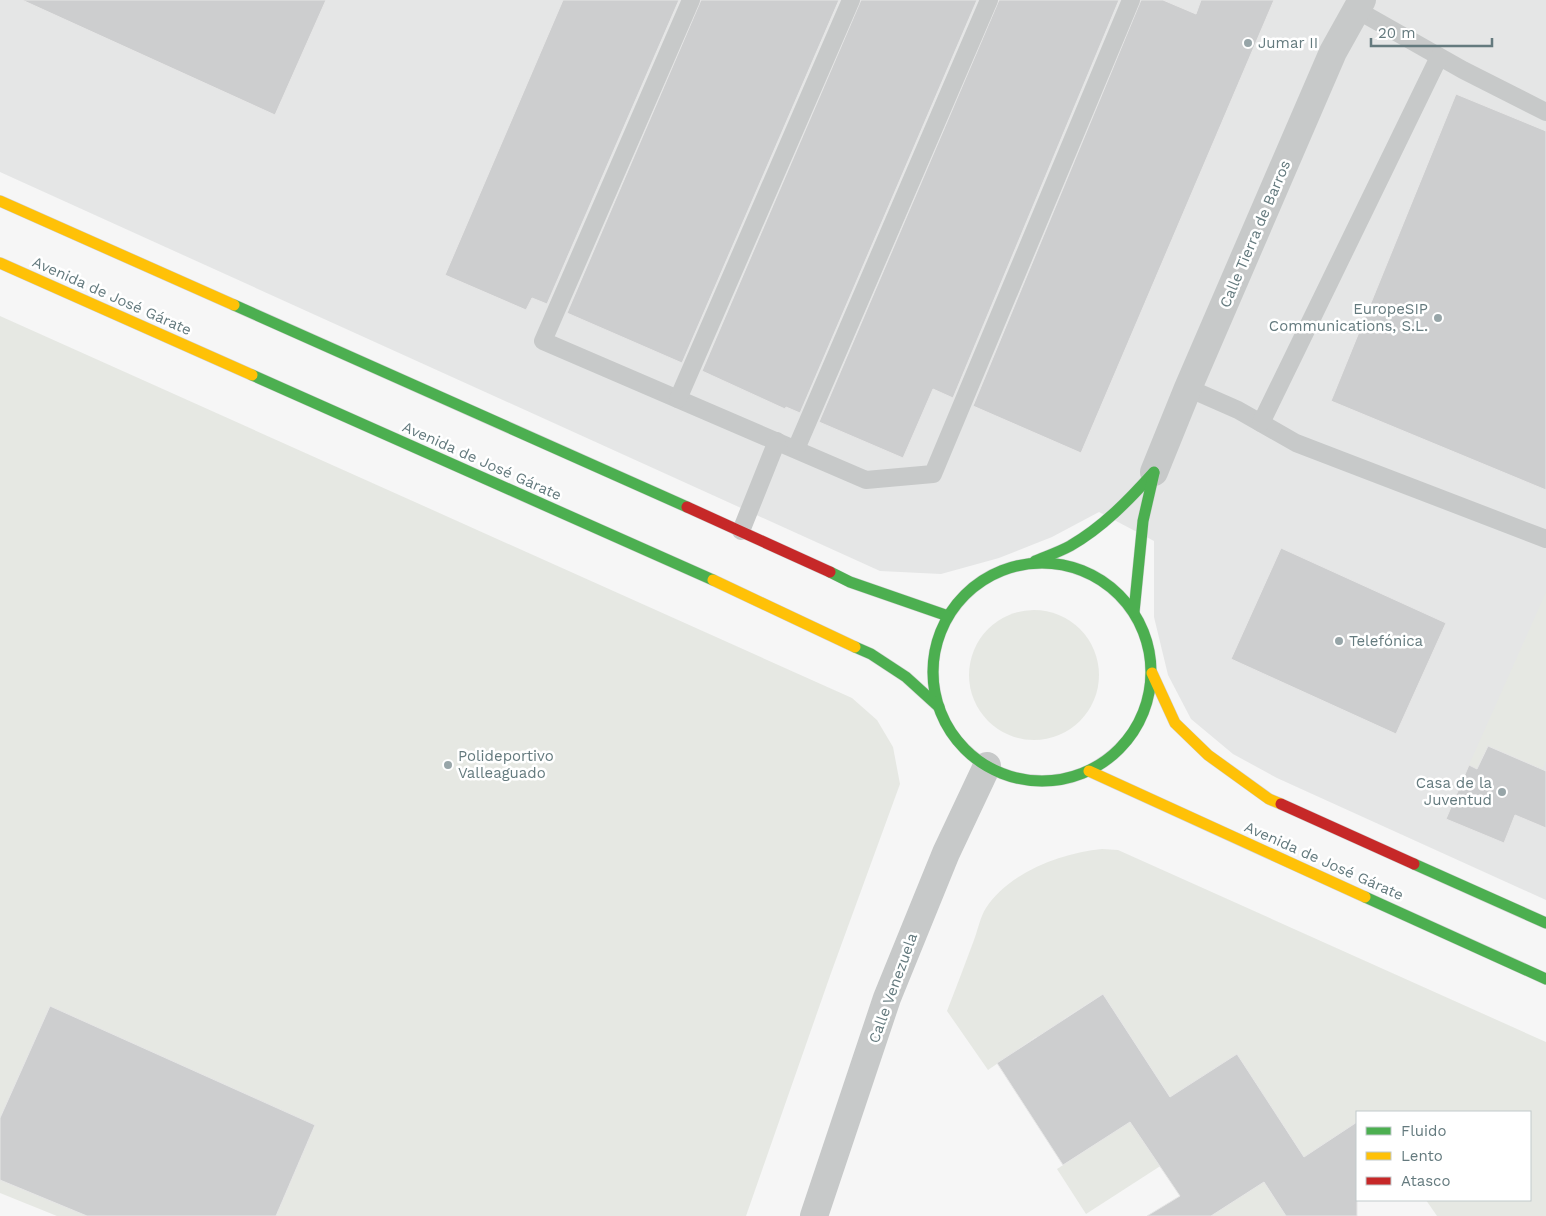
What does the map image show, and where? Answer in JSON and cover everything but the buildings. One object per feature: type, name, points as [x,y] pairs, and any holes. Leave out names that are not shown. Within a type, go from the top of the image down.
[{"type":"main road","points":[[0,201],[741,531],[850,582],[948,616]]},
{"type":"main road","name":"Avenida de José Gárate","points":[[0,263],[691,570],[871,654],[906,677],[939,707]]},
{"type":"main road","points":[[1030,563],[1070,566],[1106,583],[1134,612],[1148,641],[1152,673],[1147,703],[1135,731],[1114,754],[1089,771],[1055,780],[1020,779],[987,766],[966,750],[950,730],[939,707],[933,676],[936,645],[948,616],[966,594],[988,576],[1015,566],[1030,563],[1070,546],[1096,530],[1120,510],[1154,472]]},
{"type":"main road","points":[[1134,612],[1143,521],[1154,472]]},
{"type":"main road","points":[[1152,673],[1175,723],[1208,756],[1269,798],[1546,923]]},
{"type":"main road","name":"Avenida de José Gárate","points":[[1089,771],[1546,979]]},
{"type":"street","name":"Calle Tierra de Barros","points":[[1154,472],[1188,388],[1334,52],[1359,5]]},
{"type":"street","name":"Calle Venezuela","points":[[814,1216],[887,998],[946,853],[987,766]]},
{"type":"lane","points":[[691,0],[543,341],[866,480],[934,474],[1131,0]]},
{"type":"lane","points":[[678,398],[851,0]]},
{"type":"lane","points":[[796,450],[989,0]]},
{"type":"lane","points":[[1359,5],[1440,57],[1546,112]]},
{"type":"lane","points":[[1261,423],[1440,57]]},
{"type":"lane","points":[[1188,388],[1238,410],[1296,443],[1546,539]]},
{"type":"lane","points":[[741,531],[777,441]]},
{"type":"shaded area","points":[[0,0],[1546,0],[1546,900],[1277,778],[1233,754],[1191,719],[1168,675],[1154,617],[1154,541],[1099,512],[1052,537],[999,558],[941,574],[880,571],[0,172]]},
{"type":"shaded area","name":"Polideportivo Valleaguado","points":[[0,316],[852,698],[877,720],[893,747],[900,784],[831,973],[746,1216],[57,1216],[0,1193]]},
{"type":"shaded area","points":[[1546,592],[1546,761],[1542,770],[1488,746],[1477,769],[1469,765]]},
{"type":"shaded area","points":[[1034,610],[1059,615],[1080,629],[1094,650],[1099,675],[1094,700],[1080,721],[1059,735],[1034,740],[1009,735],[988,721],[974,700],[969,675],[974,650],[988,629],[1009,615]]},
{"type":"shaded area","points":[[1118,850],[1546,1042],[1546,1216],[1437,1216],[1427,1201],[1531,1201],[1531,1111],[1356,1111],[1356,1123],[1332,1139],[1316,1176],[1286,1129],[1183,1117],[1103,994],[1064,1019],[1076,1039],[1036,1037],[988,1070],[947,1011],[984,912],[996,895],[1022,875],[1054,860],[1086,851]]},
{"type":"shaded area","points":[[1119,1104],[1165,1163],[1086,1214],[1057,1169],[1102,1140]]},
{"type":"shaded area","points":[[1253,1164],[1294,1216],[1211,1216]]},
{"type":"traffic: fast","points":[[234,305],[687,507]]},
{"type":"traffic: fast","points":[[252,375],[713,580]]},
{"type":"traffic: fast","points":[[1035,561],[1082,539],[1125,503],[1154,472]]},
{"type":"traffic: fast","points":[[1134,612],[1143,521],[1154,473]]},
{"type":"traffic: fast","points":[[1042,563],[1063,565],[1084,572],[1093,576],[1119,595],[1138,621],[1142,630],[1149,651],[1151,672],[1149,693],[1142,714],[1138,723],[1119,749],[1093,768],[1084,772],[1063,779],[1042,781],[1021,779],[1000,772],[991,768],[965,749],[946,723],[942,714],[935,693],[933,672],[935,651],[942,630],[946,621],[965,595],[991,576],[1000,572],[1021,565],[1042,563]]},
{"type":"traffic: fast","points":[[830,572],[850,582],[948,616]]},
{"type":"traffic: fast","points":[[855,647],[871,654],[906,677],[939,707]]},
{"type":"traffic: fast","points":[[1414,864],[1546,923]]},
{"type":"traffic: fast","points":[[1365,897],[1546,979]]},
{"type":"traffic: slow","points":[[0,201],[234,305]]},
{"type":"traffic: slow","points":[[0,263],[252,375]]},
{"type":"traffic: slow","points":[[713,580],[855,647]]},
{"type":"traffic: slow","points":[[1152,673],[1175,723],[1208,755],[1269,799],[1281,804]]},
{"type":"traffic: slow","points":[[1089,771],[1365,897]]},
{"type":"traffic: jam","points":[[687,507],[830,572]]},
{"type":"traffic: jam","points":[[1281,804],[1414,864]]},
{"type":"place","name":"Jumar II","points":[[1248,43]]},
{"type":"place","name":"EuropeSIP Communications, S.L.","points":[[1438,318]]},
{"type":"place","name":"Telefónica","points":[[1339,641]]},
{"type":"place","name":"Polideportivo Valleaguado","points":[[448,765]]},
{"type":"place","name":"Casa de la Juventud","points":[[1502,792]]}]
